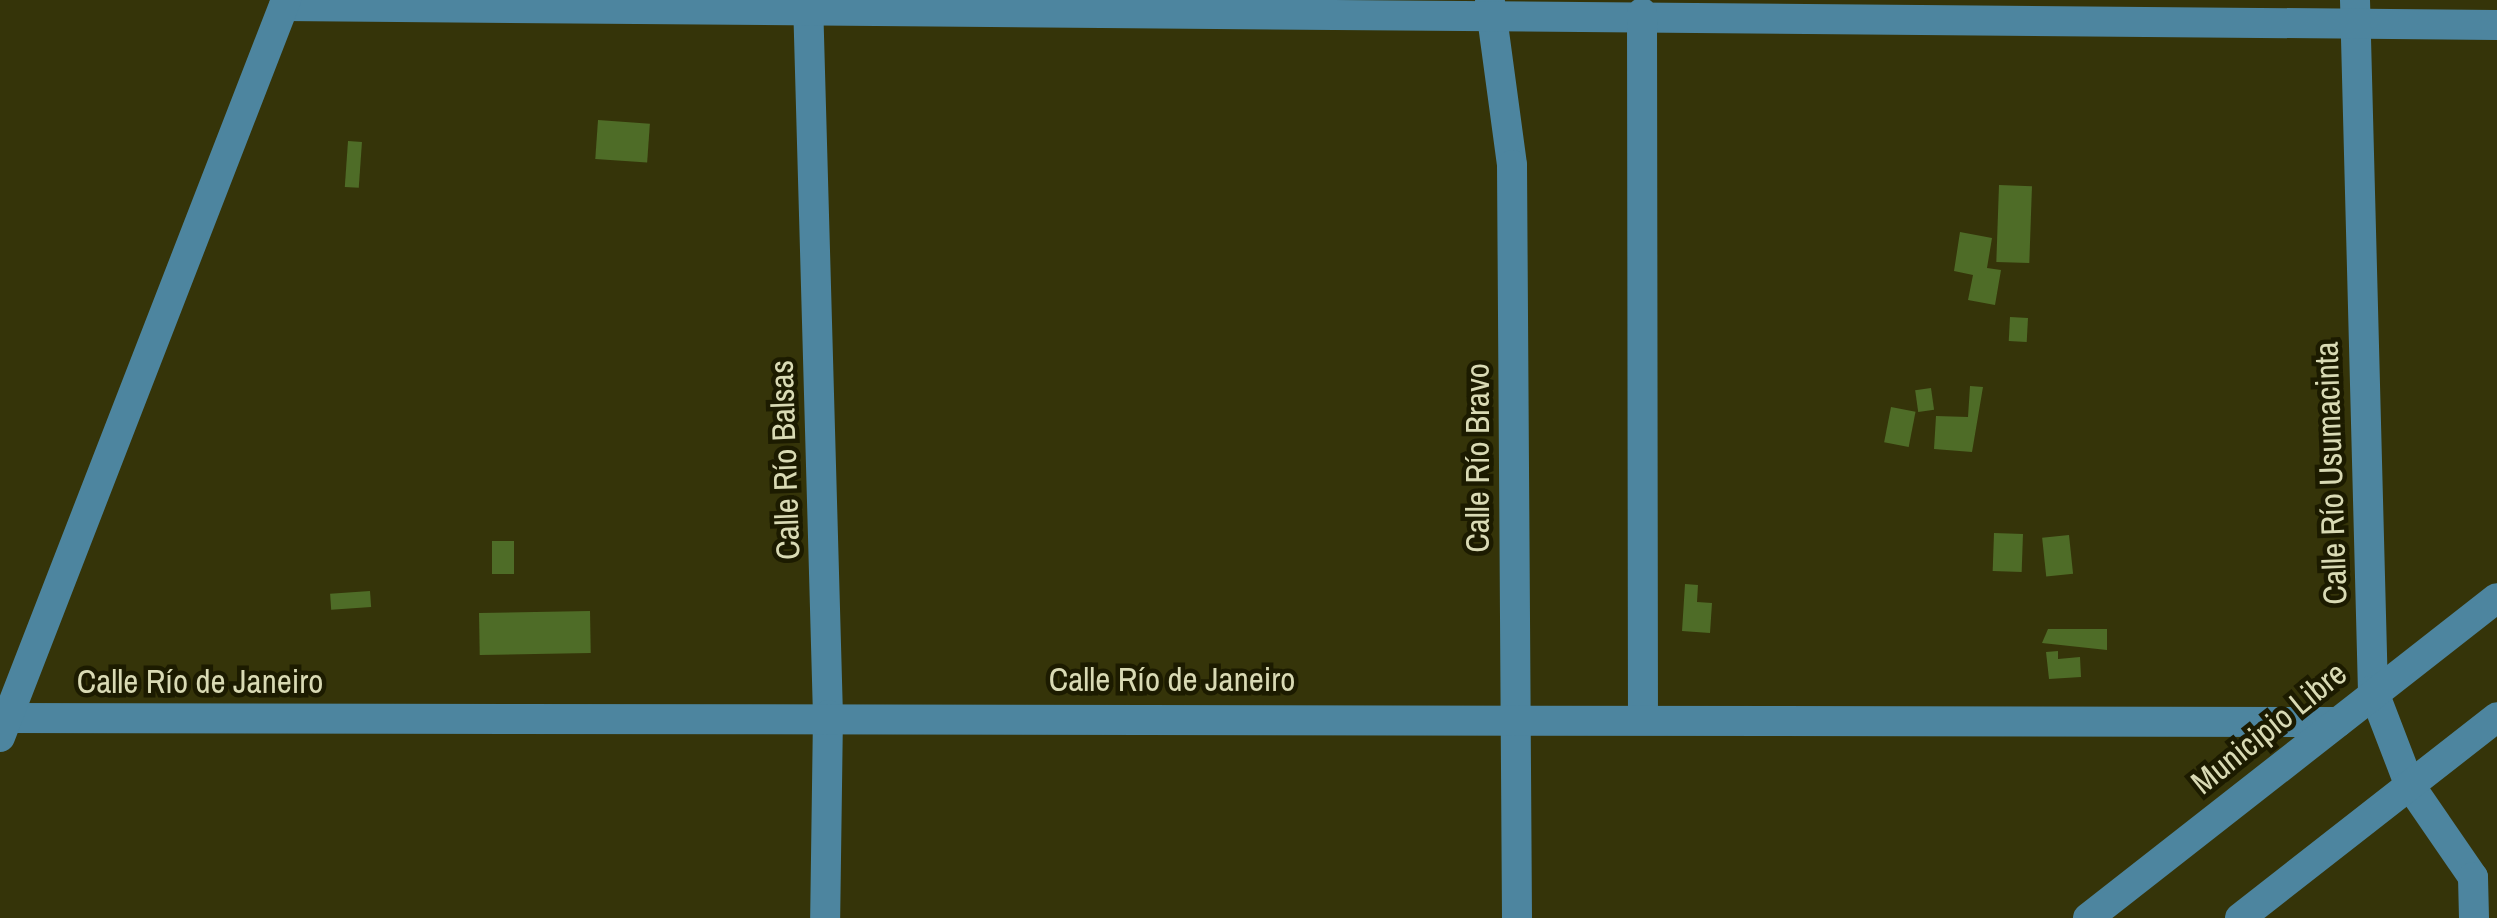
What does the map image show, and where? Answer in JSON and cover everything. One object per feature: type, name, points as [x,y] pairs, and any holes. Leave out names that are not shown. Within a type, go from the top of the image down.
[{"type":"street","points":[[3,728],[285,3],[808,2],[1573,8],[1642,13],[2355,14],[2497,25]]},
{"type":"street","name":"Calle Río Balsas","points":[[808,2],[829,716],[825,918]]},
{"type":"street","name":"Calle Río Bravo","points":[[1491,10],[1512,165],[1517,918]]},
{"type":"street","points":[[1642,13],[1643,717]]},
{"type":"street","name":"Calle Río Usumacinta","points":[[2355,14],[2373,690],[2409,784],[2485,876],[2474,918]]},
{"type":"street","name":"Municipio Libre","points":[[2088,918],[2373,690],[2497,598]]},
{"type":"street","name":"Calle Río de Janeiro","points":[[3,728],[829,716],[2338,722]]},
{"type":"street","points":[[2240,918],[2497,717]]},
{"type":"building","points":[[598,120],[650,124],[647,163],[595,159]]},
{"type":"building","points":[[348,141],[362,142],[359,188],[345,187]]},
{"type":"building","points":[[1999,185],[2032,186],[2029,263],[1996,262]]},
{"type":"building","points":[[1960,232],[1992,238],[1987,268],[2001,270],[1995,305],[1968,300],[1973,275],[1954,271]]},
{"type":"building","points":[[2010,317],[2028,318],[2027,342],[2009,341]]},
{"type":"building","points":[[1970,386],[1983,387],[1972,452],[1934,449],[1936,416],[1968,417]]},
{"type":"building","points":[[1931,388],[1934,410],[1918,412],[1915,390]]},
{"type":"building","points":[[1891,407],[1916,412],[1909,447],[1884,442]]},
{"type":"building","points":[[1994,533],[2023,534],[2022,572],[1993,571]]},
{"type":"building","points":[[2069,535],[2073,574],[2046,577],[2042,538]]},
{"type":"building","points":[[492,541],[514,541],[514,574],[492,574]]},
{"type":"building","points":[[1685,584],[1698,585],[1697,602],[1712,603],[1710,633],[1682,631]]},
{"type":"building","points":[[370,591],[371,607],[331,610],[330,594]]},
{"type":"building","points":[[590,611],[591,653],[480,655],[479,613]]},
{"type":"building","points":[[2048,629],[2107,629],[2107,650],[2042,643]]},
{"type":"building","points":[[2058,651],[2058,659],[2080,657],[2081,677],[2049,679],[2046,652]]}]
